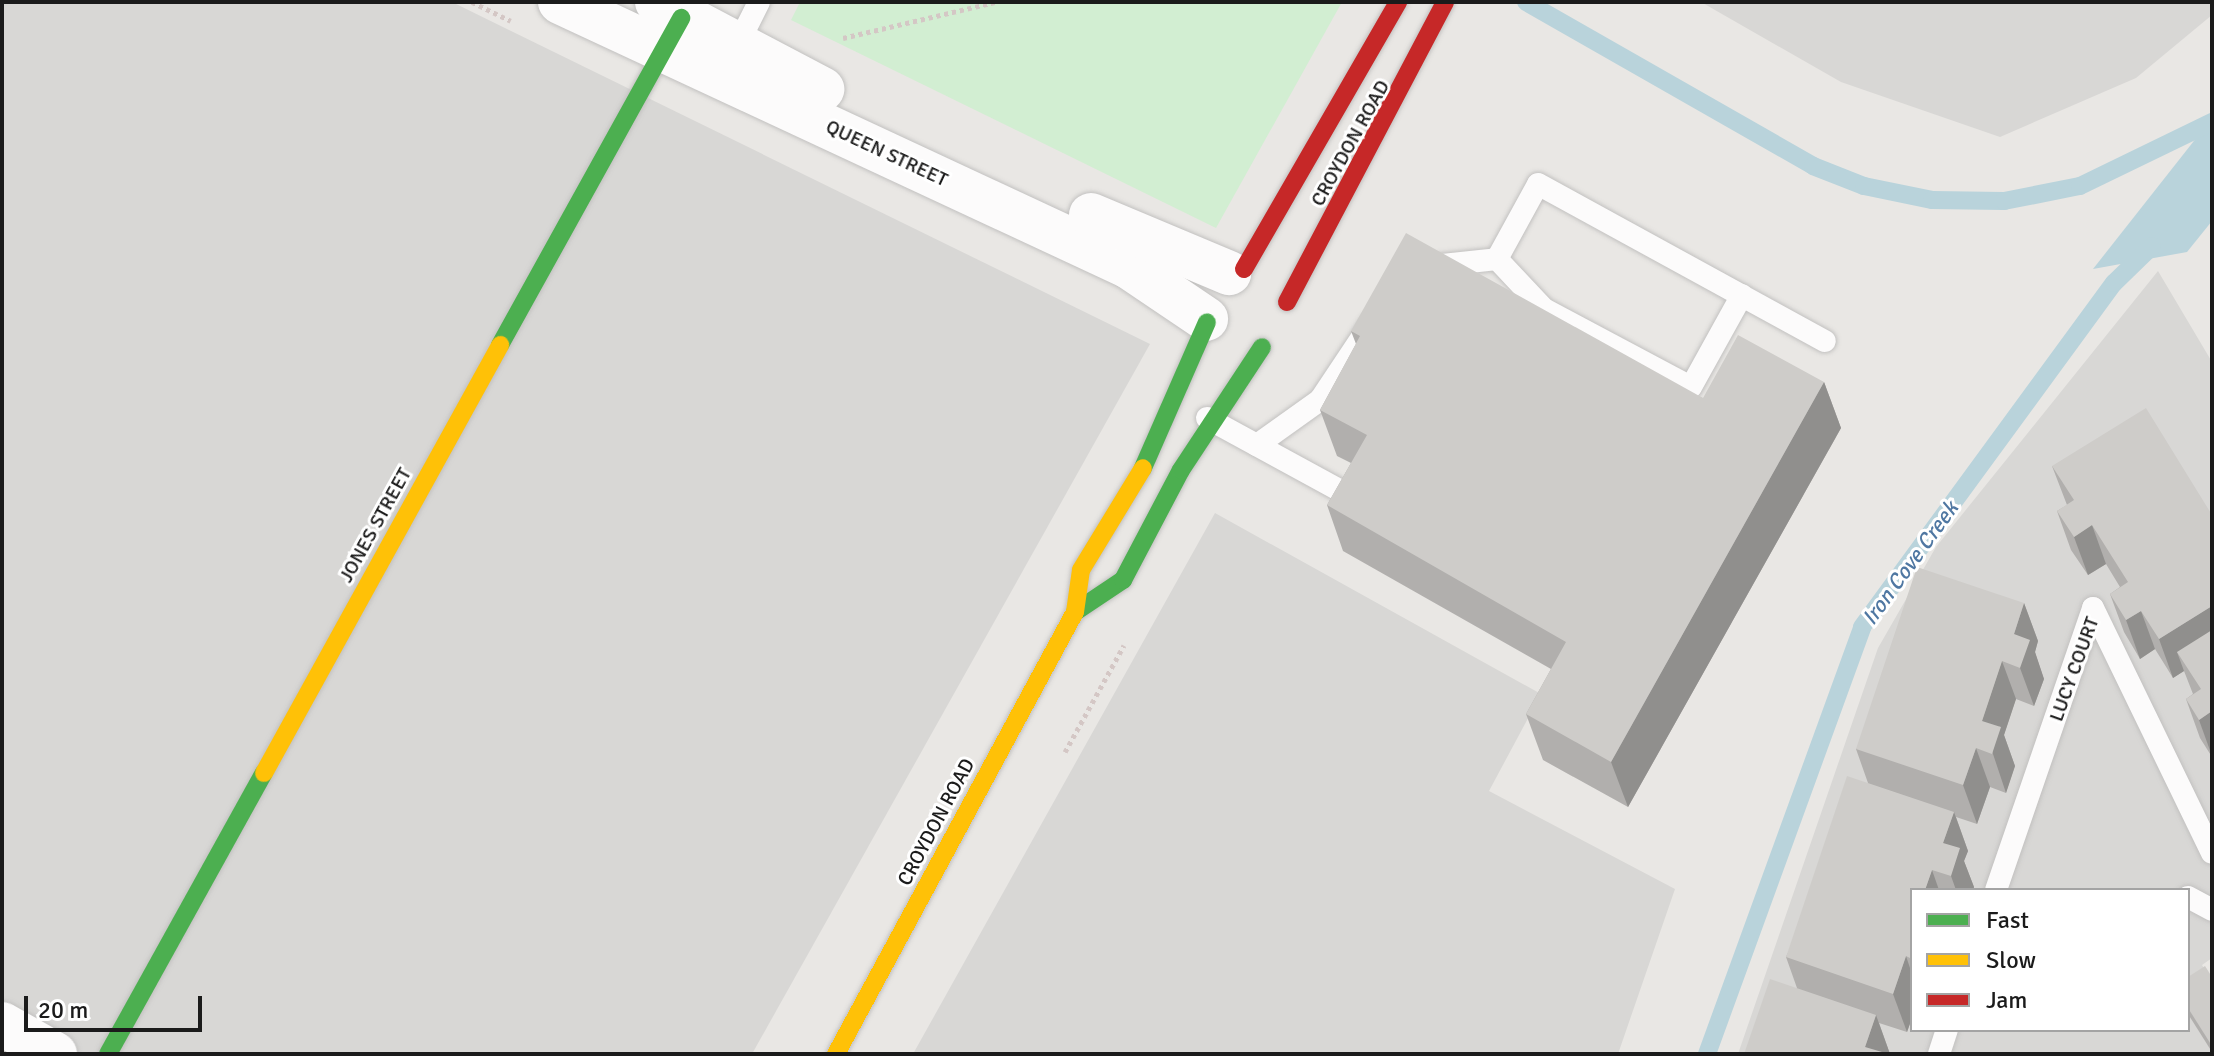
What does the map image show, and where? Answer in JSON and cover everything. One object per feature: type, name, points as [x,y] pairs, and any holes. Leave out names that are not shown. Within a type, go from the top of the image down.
[{"type":"street","name":"QUEEN STREET","points":[[560,2],[667,23],[736,48],[1150,243],[1254,274]]},
{"type":"street","name":"CROYDON ROAD","points":[[1254,274],[1398,2]]},
{"type":"street","name":"CROYDON ROAD","points":[[1287,302],[1445,2]]},
{"type":"street","name":"QUEEN STREET","points":[[667,23],[1129,267],[1218,334]]},
{"type":"street","name":"JONES STREET","points":[[108,1054],[667,23]]},
{"type":"street","points":[[1254,274],[1287,302],[1283,329],[1262,347],[1218,334],[1208,293],[1254,274]]},
{"type":"street","name":"CROYDON ROAD","points":[[836,1054],[1075,612],[1081,570],[1152,454],[1174,402],[1218,334]]},
{"type":"street","name":"CROYDON ROAD","points":[[1075,612],[1123,580],[1214,421],[1262,347]]},
{"type":"street","points":[[2,1024],[55,1054]]},
{"type":"lane","points":[[736,48],[759,2]]},
{"type":"lane","points":[[1497,259],[1538,184],[1825,341]]},
{"type":"lane","points":[[1409,266],[1497,259]]},
{"type":"lane","points":[[1497,259],[1544,309],[1691,387],[1742,295]]},
{"type":"lane","points":[[1257,445],[1320,400],[1385,302]]},
{"type":"lane","points":[[1174,402],[1361,502]]},
{"type":"lane","name":"LUCY COURT","points":[[1997,888],[2093,608],[2212,853]]},
{"type":"lane","points":[[2190,898],[2212,910]]},
{"type":"path","points":[[833,41],[995,2]]},
{"type":"shaded area","points":[[2,2],[452,2],[1150,344],[752,1054],[2,1054]]},
{"type":"shaded area","points":[[1701,2],[2212,2],[2212,15],[2136,78],[2000,137],[1841,82]]},
{"type":"shaded area","points":[[2158,271],[2212,362],[2212,958],[2202,965],[2212,982],[2212,1054],[1738,1054],[1878,648],[1936,547]]},
{"type":"shaded area","points":[[1215,513],[1541,694],[1489,791],[1675,889],[1618,1054],[913,1054]]},
{"type":"green space","points":[[800,2],[1342,2],[1216,228],[791,20]]},
{"type":"water","points":[[2212,118],[2212,221],[2187,252],[2093,269]]},
{"type":"building","points":[[1406,233],[1703,398],[1738,335],[1824,382],[1611,762],[1526,714],[1566,642],[1327,505],[1367,435],[1320,410],[1360,336],[1351,331]]},
{"type":"building","points":[[2146,408],[2212,515],[2212,606],[2159,639],[2141,611],[2126,620],[2110,594],[2128,582],[2092,525],[2074,537],[2057,511],[2074,500],[2052,466]]},
{"type":"building","points":[[1917,567],[2024,603],[2014,634],[2030,640],[2020,668],[2002,661],[1982,721],[2001,727],[1992,754],[1976,748],[1963,785],[1856,749]]},
{"type":"building","points":[[2212,630],[2212,711],[2199,720],[2186,699],[2201,689],[2177,652]]},
{"type":"building","points":[[1847,776],[1954,812],[1943,843],[1960,848],[1951,876],[1932,870],[1926,888],[1910,888],[1910,958],[1906,956],[1893,994],[1786,957]]},
{"type":"building","points":[[2205,966],[2212,977],[2212,1046],[2190,1011],[2190,976]]},
{"type":"building","points":[[1770,979],[1876,1015],[1865,1047],[1881,1054],[1744,1054]]},
{"type":"waterway","points":[[1526,2],[1813,166],[1864,186],[1932,200],[2004,201],[2080,186],[2212,122]]},
{"type":"waterway","name":"Iron Cove Creek","points":[[1707,1054],[1862,627],[2114,283],[2152,246]]},
{"type":"traffic: fast","points":[[500,345],[681,18]]},
{"type":"traffic: fast","points":[[1143,468],[1207,322]]},
{"type":"traffic: fast","points":[[1075,612],[1123,580],[1181,470],[1262,347]]},
{"type":"traffic: fast","points":[[108,1054],[264,773]]},
{"type":"traffic: slow","points":[[264,773],[500,345]]},
{"type":"traffic: slow","points":[[836,1054],[1075,612],[1081,570],[1143,468]]},
{"type":"traffic: jam","points":[[1244,269],[1398,2]]},
{"type":"traffic: jam","points":[[1287,302],[1445,2]]}]
